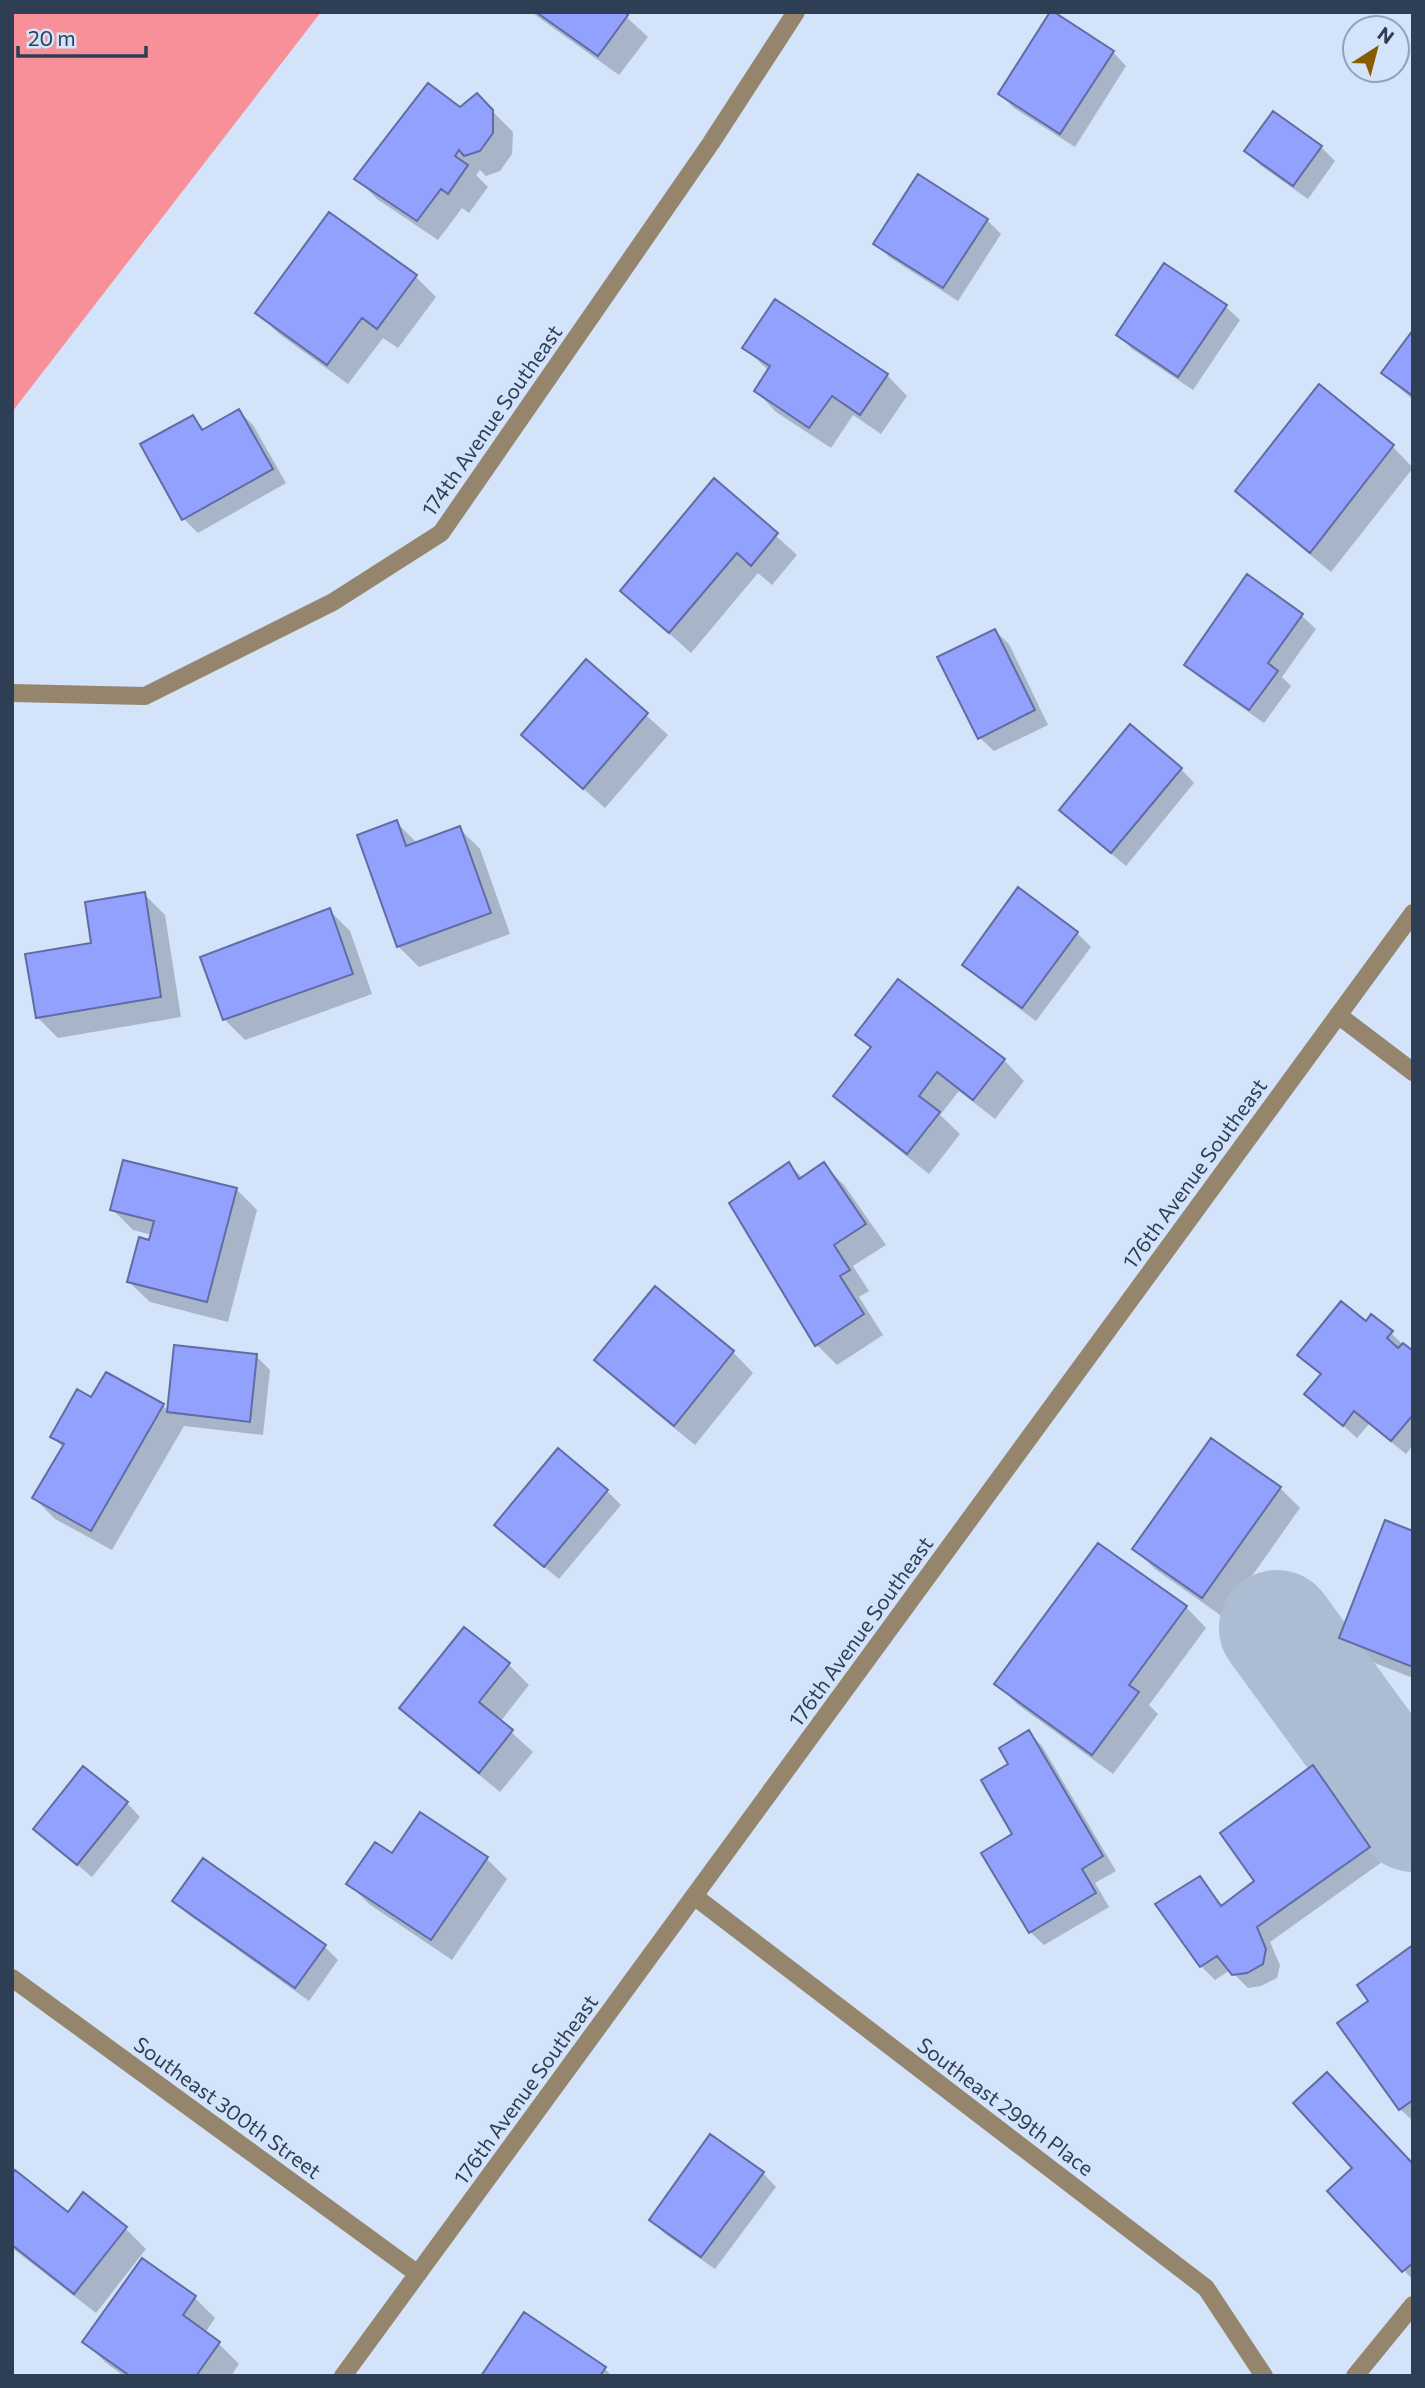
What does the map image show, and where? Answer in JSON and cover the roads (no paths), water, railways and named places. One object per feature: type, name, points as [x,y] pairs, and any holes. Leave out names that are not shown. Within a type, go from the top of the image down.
[{"type":"street","name":"174th Avenue Southeast","points":[[12,693],[145,696],[333,602],[441,533],[711,143],[796,12]]},
{"type":"street","name":"176th Avenue Southeast","points":[[343,2376],[1413,913]]},
{"type":"street","points":[[1338,1015],[1413,1072]]},
{"type":"street","name":"Southeast 299th Place","points":[[694,1896],[1206,2288],[1264,2376]]},
{"type":"street","name":"Southeast 300th Street","points":[[12,1978],[418,2274]]},
{"type":"street","points":[[1355,2376],[1413,2305]]}]
